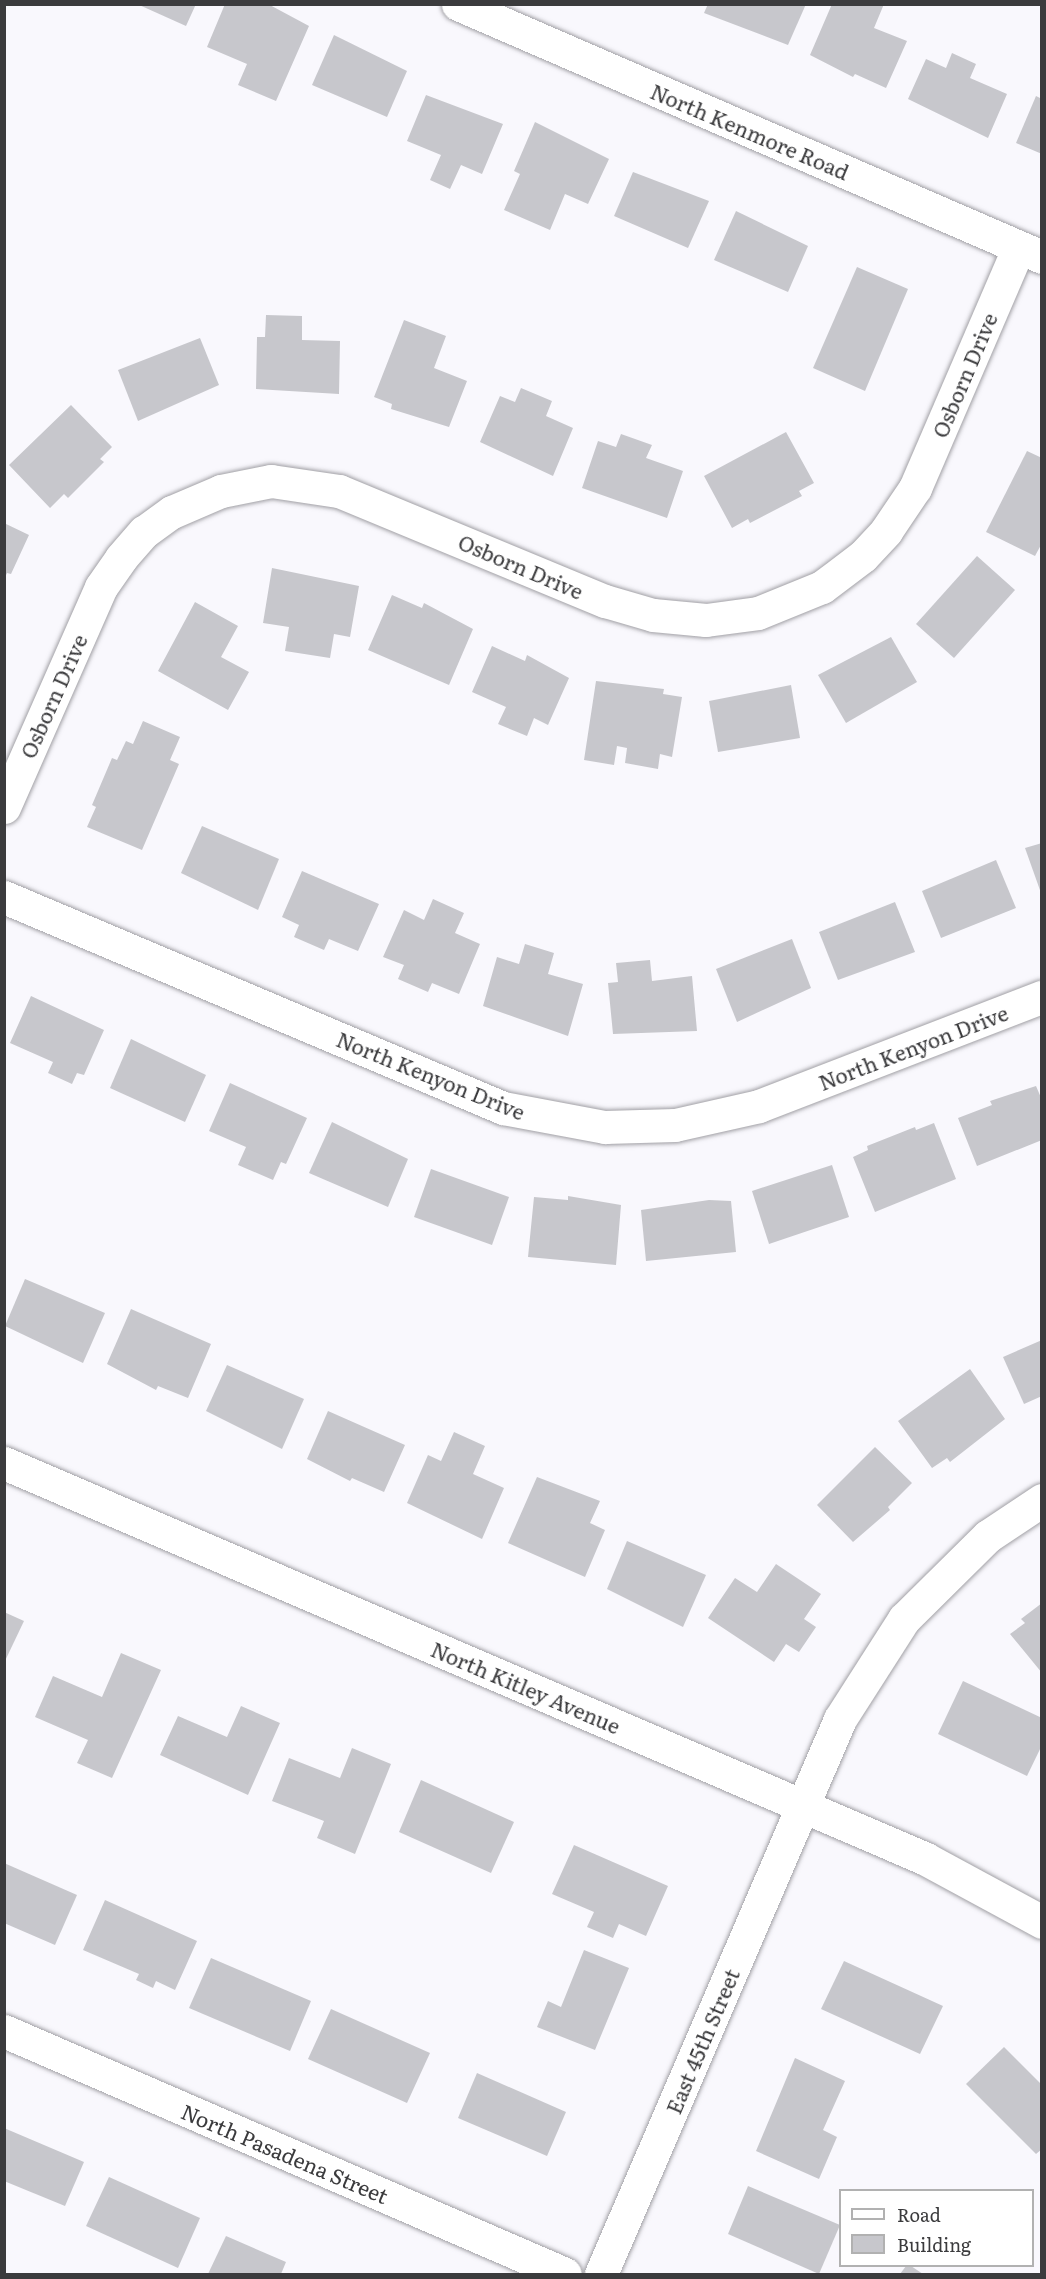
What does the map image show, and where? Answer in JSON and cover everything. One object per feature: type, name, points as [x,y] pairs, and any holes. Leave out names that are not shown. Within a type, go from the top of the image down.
[{"type":"street","name":"North Kenmore Road","points":[[458,4],[1030,252]]},
{"type":"street","name":"Osborn Drive","points":[[4,807],[101,587],[121,558],[144,532],[172,512],[221,491],[271,481],[339,490],[605,601],[653,615],[706,620],[758,613],[822,587],[862,556],[886,531],[915,488],[1030,252]]},
{"type":"street","name":"North Kenyon Drive","points":[[4,897],[492,1104],[536,1117],[605,1127],[675,1125],[759,1106],[1041,997]]},
{"type":"street","name":"North Kitley Avenue","points":[[4,1463],[935,1863],[1041,1922]]},
{"type":"street","name":"East 45th Street","points":[[601,2274],[840,1719],[904,1619],[988,1536],[1041,1500]]},
{"type":"street","name":"North Pasadena Street","points":[[4,2031],[566,2274]]},
{"type":"building","points":[[137,4],[196,4],[186,26]]},
{"type":"building","points":[[225,4],[268,4],[309,26],[276,101],[238,85],[247,64],[207,47]]},
{"type":"building","points":[[708,4],[806,4],[788,45],[704,13]]},
{"type":"building","points":[[832,4],[884,4],[874,28],[907,41],[886,88],[855,74],[853,77],[810,55]]},
{"type":"building","points":[[334,35],[407,71],[387,117],[312,85]]},
{"type":"building","points":[[952,53],[976,64],[970,78],[1007,94],[988,138],[908,99],[926,59],[946,68]]},
{"type":"building","points":[[426,95],[503,124],[482,174],[461,165],[450,189],[430,180],[441,155],[407,141]]},
{"type":"building","points":[[1036,96],[1042,99],[1042,154],[1016,143]]},
{"type":"building","points":[[535,122],[609,159],[588,204],[565,194],[550,230],[504,210],[520,174],[514,171]]},
{"type":"building","points":[[633,172],[709,201],[688,248],[614,216]]},
{"type":"building","points":[[736,211],[808,246],[788,292],[714,260]]},
{"type":"building","points":[[857,267],[908,289],[865,391],[813,368]]},
{"type":"building","points":[[266,315],[302,316],[302,340],[340,341],[339,394],[256,389],[257,337],[265,337]]},
{"type":"building","points":[[404,320],[446,336],[434,368],[467,381],[449,427],[391,409],[392,404],[374,397]]},
{"type":"building","points":[[200,338],[219,385],[138,421],[118,370]]},
{"type":"building","points":[[521,388],[552,401],[546,416],[573,428],[553,476],[480,442],[500,396],[515,402]]},
{"type":"building","points":[[71,405],[112,447],[100,459],[104,462],[68,498],[64,494],[50,508],[9,465]]},
{"type":"building","points":[[786,432],[814,483],[799,491],[802,496],[750,523],[748,519],[732,528],[704,476]]},
{"type":"building","points":[[621,434],[652,445],[646,458],[683,471],[667,518],[582,488],[598,441],[616,447]]},
{"type":"building","points":[[1027,451],[1042,458],[1042,543],[1035,556],[986,532]]},
{"type":"building","points":[[4,523],[29,535],[11,574],[7,573],[4,579]]},
{"type":"building","points":[[977,556],[1015,590],[954,658],[916,624]]},
{"type":"building","points":[[272,568],[359,586],[350,637],[334,634],[330,658],[285,651],[289,627],[263,623]]},
{"type":"building","points":[[392,595],[422,608],[424,603],[473,629],[449,685],[368,650]]},
{"type":"building","points":[[195,602],[238,626],[221,657],[249,672],[228,710],[158,671]]},
{"type":"building","points":[[891,637],[917,682],[846,723],[818,675]]},
{"type":"building","points":[[492,646],[525,661],[527,655],[569,678],[548,725],[534,718],[527,736],[498,724],[506,707],[472,692]]},
{"type":"building","points":[[596,681],[664,689],[663,694],[682,697],[672,757],[660,754],[658,769],[625,763],[627,748],[617,746],[614,765],[584,760]]},
{"type":"building","points":[[791,685],[800,738],[718,752],[709,701]]},
{"type":"building","points":[[143,721],[180,737],[170,760],[179,764],[142,850],[87,827],[96,807],[92,805],[112,758],[117,760],[126,741],[133,744]]},
{"type":"building","points":[[202,826],[279,859],[258,910],[181,873]]},
{"type":"building","points":[[1042,843],[1042,893],[1041,893],[1025,848]]},
{"type":"building","points":[[996,860],[1016,908],[941,938],[922,891]]},
{"type":"building","points":[[302,871],[379,904],[358,951],[329,939],[324,950],[294,937],[299,925],[282,917]]},
{"type":"building","points":[[433,899],[464,913],[455,933],[480,944],[459,994],[432,983],[428,992],[398,979],[404,965],[383,957],[404,910],[424,920]]},
{"type":"building","points":[[895,902],[915,952],[838,980],[819,932]]},
{"type":"building","points":[[792,939],[811,988],[737,1022],[716,969]]},
{"type":"building","points":[[525,944],[554,953],[548,974],[583,984],[568,1036],[483,1006],[497,957],[519,964]]},
{"type":"building","points":[[650,960],[652,981],[692,976],[697,1031],[613,1034],[608,983],[618,982],[616,963]]},
{"type":"building","points":[[31,996],[104,1030],[84,1075],[77,1073],[72,1084],[48,1073],[53,1062],[10,1043]]},
{"type":"building","points":[[131,1039],[206,1075],[185,1122],[110,1088]]},
{"type":"building","points":[[230,1083],[307,1118],[286,1164],[281,1162],[273,1180],[238,1165],[246,1147],[209,1131]]},
{"type":"building","points":[[1036,1086],[1042,1100],[1042,1140],[977,1166],[958,1118],[992,1105],[990,1101]]},
{"type":"building","points":[[332,1122],[408,1159],[388,1207],[309,1173]]},
{"type":"building","points":[[934,1123],[956,1179],[875,1212],[853,1157],[868,1150],[867,1146],[915,1127],[916,1130]]},
{"type":"building","points":[[832,1165],[849,1217],[769,1244],[752,1191]]},
{"type":"building","points":[[431,1169],[509,1197],[492,1245],[414,1217]]},
{"type":"building","points":[[568,1196],[621,1205],[616,1265],[528,1257],[534,1197],[568,1200]]},
{"type":"building","points":[[709,1200],[731,1201],[736,1252],[646,1261],[641,1210]]},
{"type":"building","points":[[25,1279],[105,1313],[83,1363],[5,1326]]},
{"type":"building","points":[[131,1309],[211,1344],[188,1398],[158,1386],[156,1390],[107,1364]]},
{"type":"building","points":[[1042,1340],[1042,1396],[1024,1404],[1003,1357]]},
{"type":"building","points":[[227,1365],[304,1399],[282,1449],[206,1411]]},
{"type":"building","points":[[970,1369],[1005,1419],[950,1462],[947,1458],[932,1468],[898,1421]]},
{"type":"building","points":[[328,1411],[405,1445],[384,1492],[352,1478],[350,1481],[307,1459]]},
{"type":"building","points":[[454,1432],[485,1446],[473,1474],[504,1488],[482,1539],[407,1503],[428,1455],[441,1461]]},
{"type":"building","points":[[875,1447],[912,1483],[888,1507],[890,1510],[853,1542],[817,1505]]},
{"type":"building","points":[[537,1477],[600,1501],[590,1523],[605,1530],[585,1577],[508,1543]]},
{"type":"building","points":[[627,1541],[706,1575],[683,1627],[607,1589]]},
{"type":"building","points":[[776,1564],[821,1594],[804,1619],[816,1627],[799,1652],[786,1644],[774,1662],[708,1618],[735,1578],[757,1592]]},
{"type":"building","points":[[1042,1603],[1042,1673],[1010,1634],[1025,1623],[1021,1619]]},
{"type":"building","points":[[4,1612],[24,1621],[4,1663]]},
{"type":"building","points":[[121,1653],[161,1670],[112,1778],[77,1763],[88,1740],[35,1717],[53,1676],[102,1697]]},
{"type":"building","points":[[963,1681],[1042,1718],[1042,1745],[1027,1776],[938,1734]]},
{"type":"building","points":[[241,1706],[280,1723],[248,1795],[160,1755],[178,1716],[227,1737]]},
{"type":"building","points":[[352,1748],[391,1764],[355,1854],[317,1838],[324,1821],[272,1801],[289,1758],[340,1778]]},
{"type":"building","points":[[421,1780],[514,1822],[491,1873],[399,1832]]},
{"type":"building","points":[[574,1845],[668,1886],[646,1936],[619,1924],[613,1938],[587,1927],[594,1912],[552,1894]]},
{"type":"building","points":[[4,1863],[77,1895],[55,1945],[4,1923]]},
{"type":"building","points":[[105,1900],[197,1941],[175,1990],[156,1981],[153,1988],[136,1980],[139,1974],[83,1950]]},
{"type":"building","points":[[584,1950],[629,1968],[595,2050],[537,2027],[548,2001],[561,2007]]},
{"type":"building","points":[[211,1958],[311,2001],[290,2051],[189,2008]]},
{"type":"building","points":[[844,1961],[943,2006],[920,2054],[821,2009]]},
{"type":"building","points":[[331,2009],[430,2053],[407,2103],[308,2059]]},
{"type":"building","points":[[1004,2047],[1042,2085],[1042,2149],[1036,2154],[966,2084]]},
{"type":"building","points":[[795,2058],[845,2081],[823,2130],[837,2137],[819,2179],[756,2151]]},
{"type":"building","points":[[477,2073],[566,2112],[547,2156],[458,2118]]},
{"type":"building","points":[[4,2128],[84,2162],[65,2206],[4,2181]]},
{"type":"building","points":[[109,2177],[200,2218],[178,2268],[86,2226]]},
{"type":"building","points":[[748,2186],[839,2225],[819,2274],[728,2234]]},
{"type":"building","points":[[226,2236],[286,2262],[281,2274],[208,2274]]},
{"type":"building","points":[[905,2267],[912,2267],[923,2274],[900,2274]]}]
